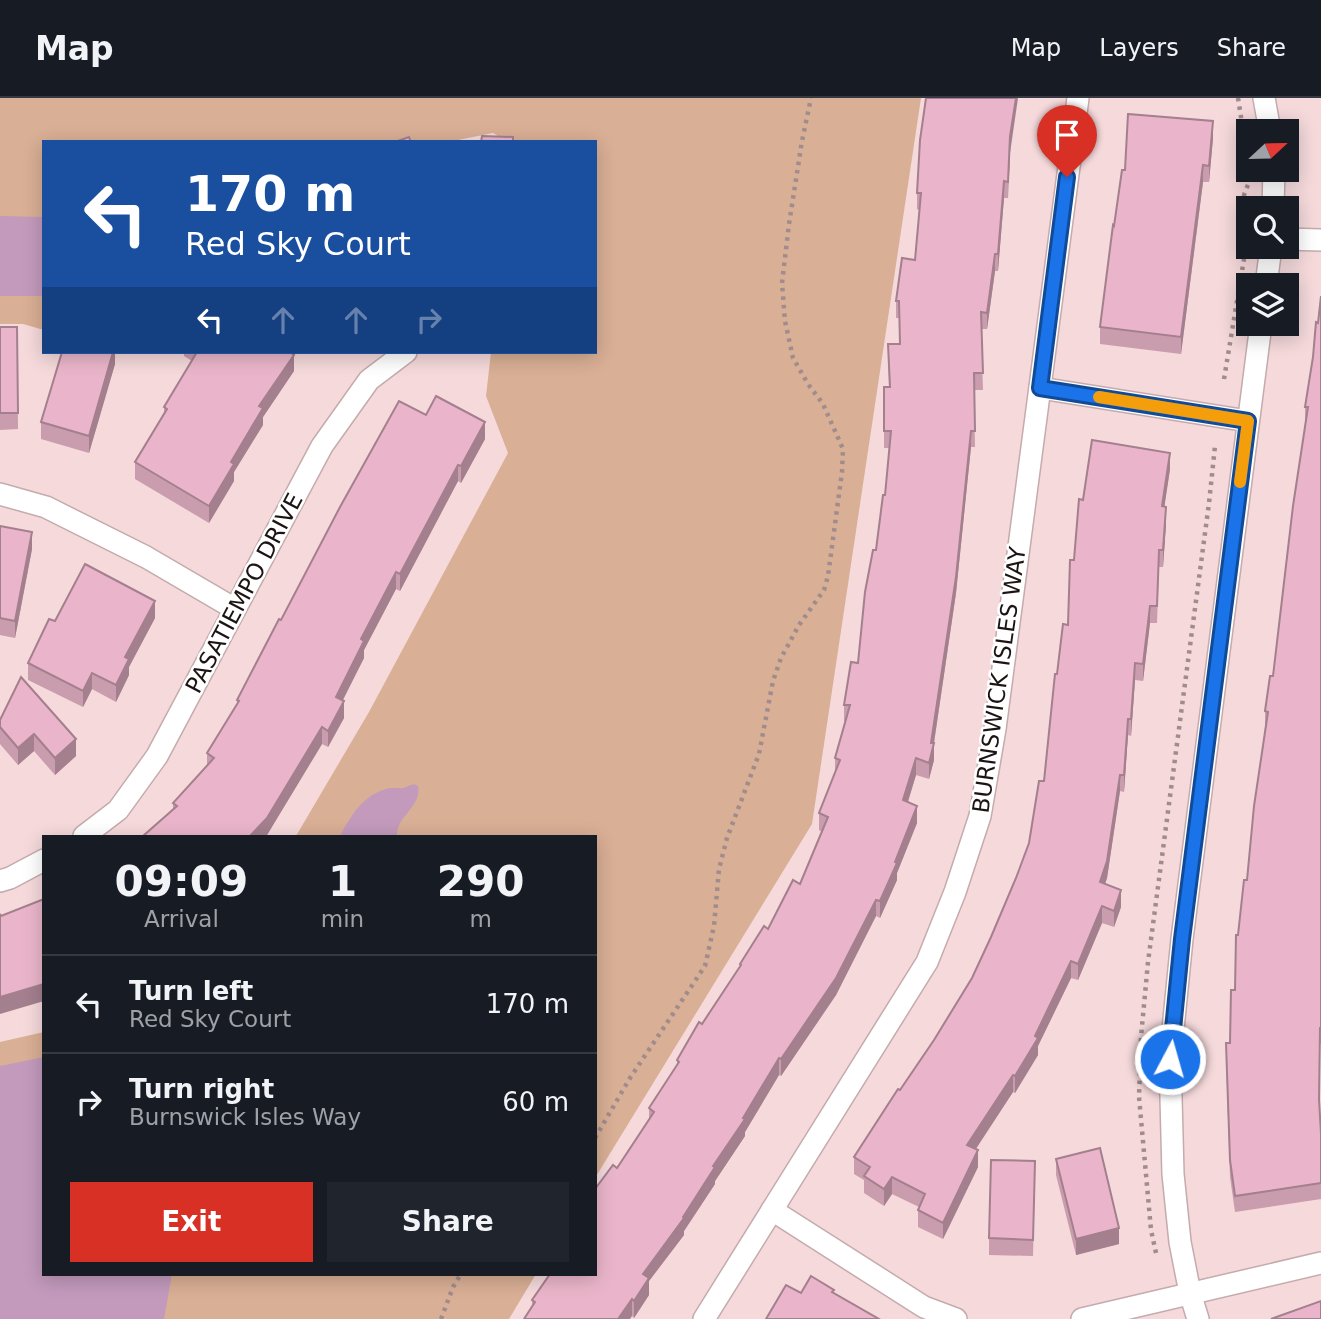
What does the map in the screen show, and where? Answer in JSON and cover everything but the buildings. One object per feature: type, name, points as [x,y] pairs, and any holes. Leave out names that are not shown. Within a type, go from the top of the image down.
[{"type":"street","name":"BURNSWICK ISLES WAY","points":[[704,1319],[927,962],[955,892],[980,816],[995,729],[1078,98]]},
{"type":"street","points":[[1264,98],[1268,119]]},
{"type":"street","points":[[1299,239],[1321,240]]},
{"type":"street","points":[[1198,1319],[1180,1242],[1173,1174],[1170,1059],[1182,939],[1259,336]]},
{"type":"street","name":"PASATIEMPO DRIVE","points":[[85,835],[118,810],[156,756],[322,446],[369,380],[403,354]]},
{"type":"street","points":[[1040,388],[1248,421]]},
{"type":"street","points":[[0,494],[46,507],[146,557],[236,609]]},
{"type":"street","points":[[0,881],[42,861]]},
{"type":"street","points":[[772,1210],[924,1307],[956,1319]]},
{"type":"street","points":[[1082,1319],[1321,1263]]},
{"type":"path","points":[[597,1135],[705,966],[714,926],[719,869],[727,838],[759,754],[773,681],[781,658],[799,625],[824,590],[828,576],[843,449],[823,404],[793,358],[785,321],[782,282],[802,141],[811,98]]},
{"type":"path","points":[[1238,98],[1241,119]]},
{"type":"path","points":[[1224,379],[1245,251],[1247,222],[1244,195],[1249,182]]},
{"type":"path","points":[[441,1319],[460,1276]]},
{"type":"shaded area","points":[[0,98],[921,98],[812,824],[597,1175],[597,835],[297,835],[369,712],[508,453],[486,396],[491,354],[597,354],[597,140],[505,140],[493,133],[458,140],[42,140],[42,329],[23,324],[0,324]]},
{"type":"shaded area","points":[[0,216],[42,217],[42,296],[0,296]]},
{"type":"shaded area","points":[[414,784],[418,786],[418,793],[413,806],[400,823],[397,835],[341,835],[353,814],[370,796],[390,788],[403,788]]},
{"type":"shaded area","points":[[42,1032],[42,1276],[535,1276],[509,1319],[0,1319],[0,1042]]},
{"type":"shaded area","points":[[42,1057],[42,1276],[172,1276],[164,1319],[0,1319],[0,1066]]},
{"type":"slow traffic","points":[[1099,397],[1248,421],[1240,482]]},
{"type":"route","points":[[1067,177],[1040,388],[1248,421],[1182,939],[1170,1059]]}]
